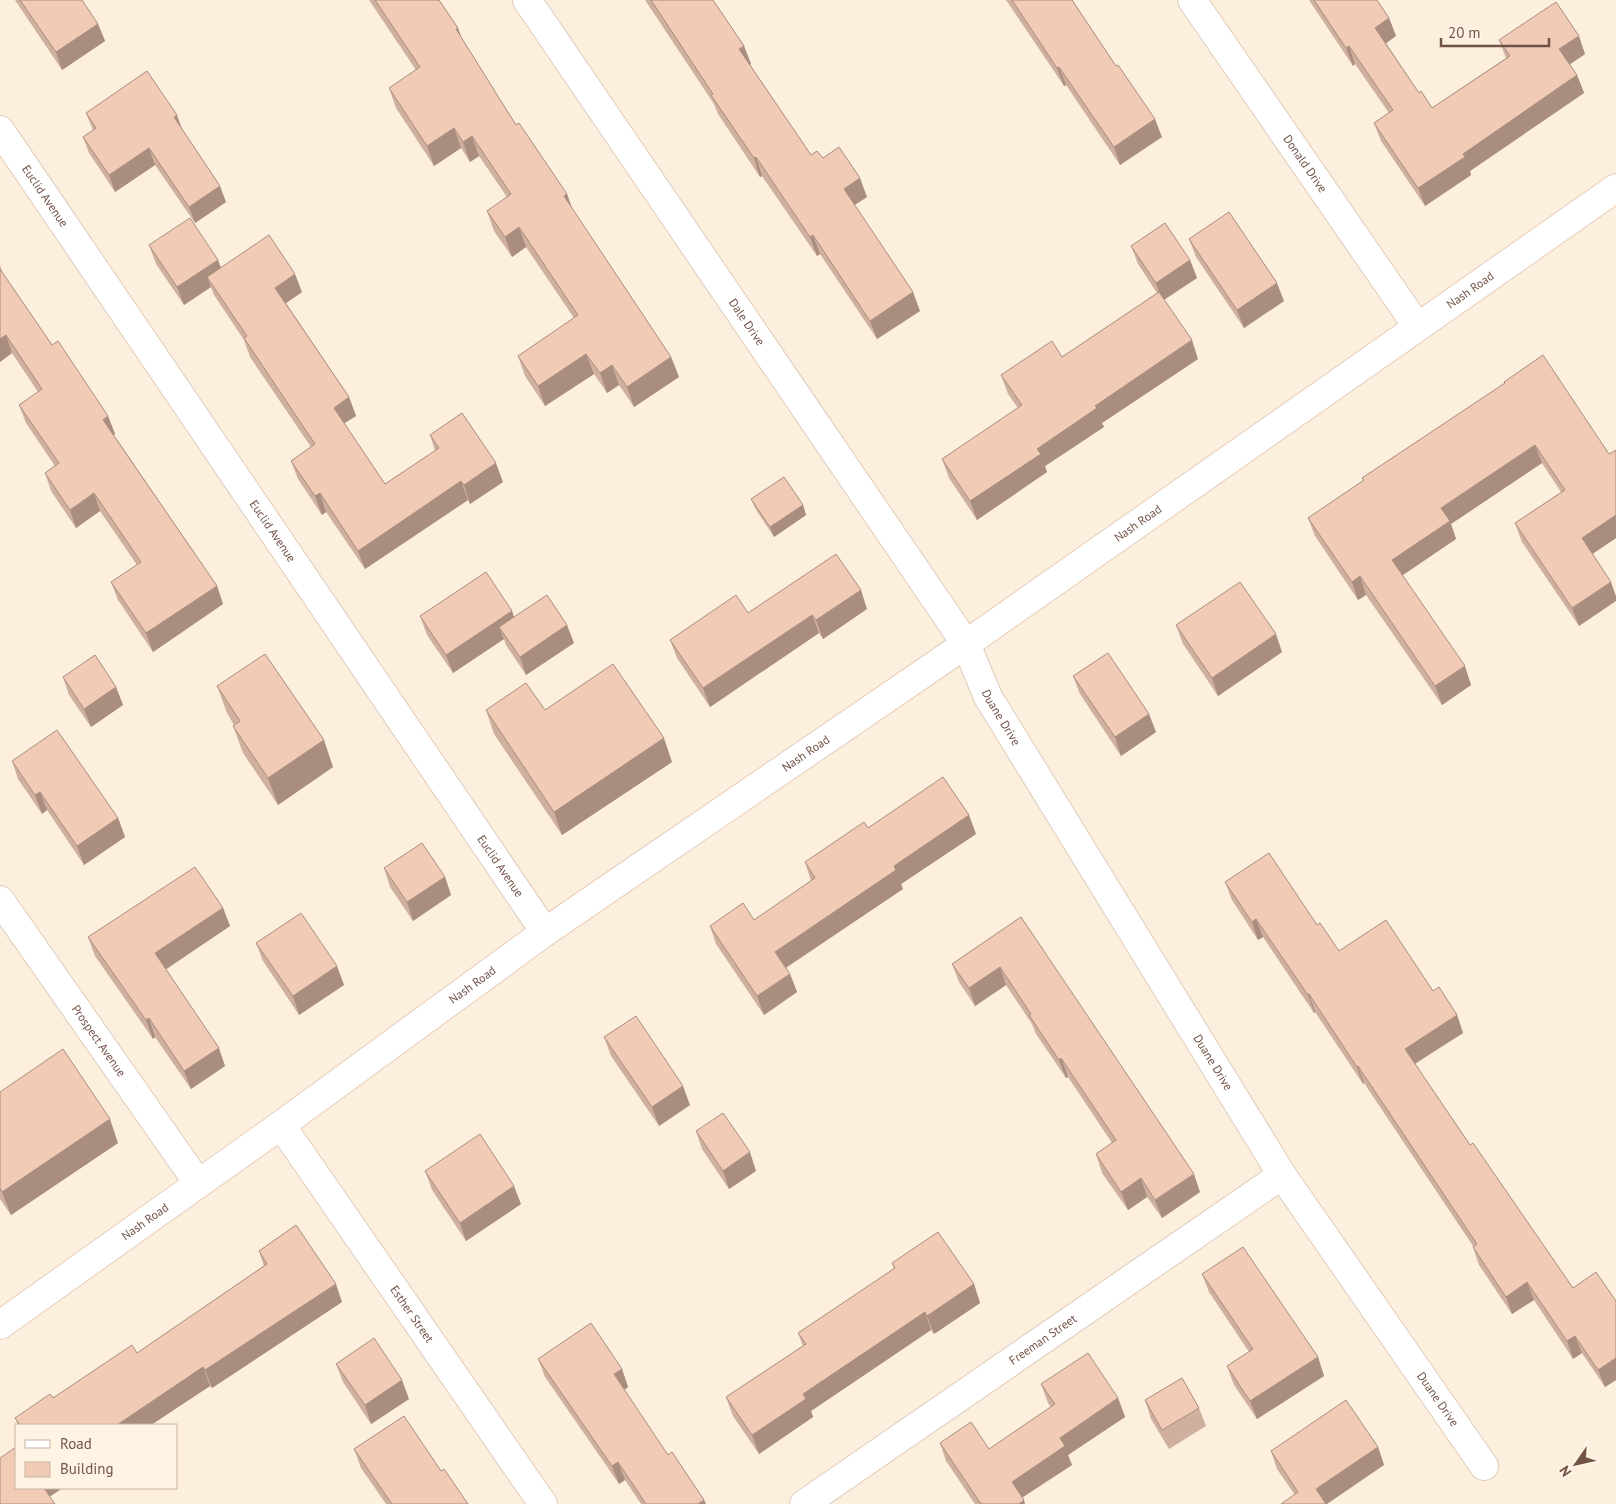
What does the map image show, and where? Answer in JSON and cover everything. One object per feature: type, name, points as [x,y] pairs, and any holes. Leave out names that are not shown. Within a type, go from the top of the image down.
[{"type":"street","name":"Dale Drive","points":[[527,0],[966,644]]},
{"type":"street","name":"Donald Drive","points":[[1192,0],[1417,326]]},
{"type":"street","name":"Euclid Avenue","points":[[0,130],[545,932]]},
{"type":"street","name":"Nash Road","points":[[0,1325],[282,1125],[545,932],[966,644],[1616,188]]},
{"type":"street","name":"Duane Drive","points":[[966,644],[988,697],[1282,1175],[1484,1466]]},
{"type":"street","name":"Prospect Avenue","points":[[0,900],[198,1183]]},
{"type":"street","name":"Esther Street","points":[[282,1125],[543,1504]]},
{"type":"street","name":"Freeman Street","points":[[804,1504],[1282,1175]]},
{"type":"building","points":[[20,0],[82,0],[98,24],[56,52]]},
{"type":"building","points":[[375,0],[439,0],[516,125],[519,123],[567,194],[564,196],[671,357],[627,387],[612,365],[600,373],[586,354],[538,386],[518,356],[578,315],[519,227],[505,237],[487,211],[511,194],[472,136],[463,142],[454,128],[427,146],[389,88],[420,67]]},
{"type":"building","points":[[651,0],[713,0],[744,46],[739,49],[811,155],[817,151],[823,158],[839,147],[860,178],[844,189],[913,292],[870,321],[813,235],[810,237],[711,95],[713,94]]},
{"type":"building","points":[[1012,0],[1072,0],[1116,66],[1118,65],[1155,119],[1114,147],[1059,67],[1057,68]]},
{"type":"building","points":[[1314,0],[1377,0],[1389,18],[1375,28],[1419,93],[1421,91],[1432,108],[1510,56],[1499,40],[1556,2],[1579,36],[1559,49],[1577,75],[1463,154],[1465,157],[1418,188],[1374,123],[1393,110],[1349,46],[1346,48]]},
{"type":"building","points":[[147,71],[177,115],[174,117],[220,186],[189,207],[149,148],[109,175],[83,137],[96,128],[86,113]]},
{"type":"building","points":[[1229,212],[1277,283],[1237,310],[1189,239]]},
{"type":"building","points":[[190,218],[218,260],[177,287],[149,245]]},
{"type":"building","points":[[1165,223],[1190,260],[1156,283],[1131,246]]},
{"type":"building","points":[[269,235],[295,274],[275,288],[349,397],[334,408],[385,484],[439,448],[430,435],[462,413],[496,463],[464,485],[461,481],[358,551],[320,493],[315,496],[291,461],[315,444],[244,338],[247,336],[207,277]]},
{"type":"building","points":[[0,269],[52,345],[58,341],[108,416],[103,420],[217,586],[146,633],[111,582],[141,562],[94,493],[70,510],[45,473],[59,463],[19,405],[42,389],[6,335],[0,339]]},
{"type":"building","points":[[1159,292],[1192,340],[1095,406],[1097,408],[1037,449],[1041,454],[970,501],[942,459],[1022,405],[1001,375],[1052,341],[1062,357]]},
{"type":"building","points":[[1543,355],[1609,454],[1616,450],[1616,515],[1582,538],[1611,582],[1572,608],[1515,523],[1565,490],[1535,445],[1441,508],[1450,521],[1392,560],[1465,666],[1435,686],[1360,576],[1352,582],[1308,518],[1364,480],[1362,478],[1505,383]]},
{"type":"building","points":[[784,477],[803,505],[770,527],[751,499]]},
{"type":"building","points":[[836,554],[861,590],[816,620],[812,615],[703,688],[670,640],[736,595],[748,613]]},
{"type":"building","points":[[486,572],[512,611],[446,655],[420,616]]},
{"type":"building","points":[[1240,582],[1276,634],[1212,678],[1176,625]]},
{"type":"building","points":[[547,595],[567,625],[520,657],[499,627]]},
{"type":"building","points":[[1108,653],[1149,714],[1115,737],[1073,676]]},
{"type":"building","points":[[265,654],[324,740],[268,778],[233,726],[240,721],[217,686]]},
{"type":"building","points":[[95,655],[116,687],[84,709],[63,677]]},
{"type":"building","points":[[613,664],[664,738],[554,812],[486,710],[526,683],[545,710]]},
{"type":"building","points":[[57,730],[118,818],[77,846],[40,792],[35,795],[12,761]]},
{"type":"building","points":[[943,777],[969,815],[894,866],[896,870],[775,952],[790,974],[757,996],[710,926],[743,903],[754,920],[815,878],[805,862],[864,822],[868,828]]},
{"type":"building","points":[[422,843],[445,877],[407,902],[384,868]]},
{"type":"building","points":[[1269,853],[1317,925],[1320,923],[1339,951],[1386,920],[1433,991],[1439,987],[1457,1015],[1405,1049],[1470,1145],[1473,1143],[1573,1288],[1596,1272],[1616,1301],[1616,1358],[1598,1370],[1575,1336],[1567,1341],[1527,1282],[1506,1297],[1473,1247],[1477,1244],[1358,1066],[1256,919],[1252,922],[1225,882]]},
{"type":"building","points":[[195,867],[223,908],[155,953],[219,1048],[184,1071],[149,1018],[146,1020],[88,937]]},
{"type":"building","points":[[301,913],[337,966],[293,996],[256,943]]},
{"type":"building","points":[[1021,917],[1194,1174],[1155,1200],[1141,1178],[1121,1192],[1096,1154],[1116,1140],[1061,1058],[1059,1060],[1000,967],[969,988],[952,964]]},
{"type":"building","points":[[636,1016],[683,1086],[652,1107],[604,1037]]},
{"type":"building","points":[[63,1049],[110,1119],[2,1192],[0,1188],[0,1092]]},
{"type":"building","points":[[723,1113],[750,1152],[723,1171],[696,1131]]},
{"type":"building","points":[[480,1134],[514,1186],[460,1223],[425,1171]]},
{"type":"building","points":[[296,1225],[336,1284],[205,1370],[203,1367],[118,1424],[19,1424],[15,1418],[50,1394],[53,1398],[132,1345],[137,1353],[267,1264],[259,1251]]},
{"type":"building","points":[[938,1232],[974,1284],[927,1316],[925,1312],[803,1394],[806,1399],[752,1435],[726,1397],[806,1344],[798,1333],[895,1268],[892,1263]]},
{"type":"building","points":[[1243,1247],[1318,1357],[1250,1401],[1227,1366],[1253,1349],[1202,1274]]},
{"type":"building","points":[[591,1323],[622,1369],[614,1374],[668,1455],[672,1452],[704,1500],[698,1504],[646,1504],[618,1462],[612,1466],[538,1359]]},
{"type":"building","points":[[374,1338],[402,1380],[365,1405],[336,1364]]},
{"type":"building","points":[[1088,1353],[1118,1398],[1060,1438],[1065,1446],[1012,1482],[1024,1500],[1019,1504],[981,1504],[940,1443],[971,1422],[989,1449],[1055,1404],[1041,1384]]},
{"type":"building","points":[[1182,1378],[1199,1408],[1162,1430],[1145,1400]]},
{"type":"building","points":[[1346,1400],[1378,1447],[1316,1489],[1326,1504],[1281,1504],[1298,1492],[1271,1451]]},
{"type":"building","points":[[404,1416],[441,1471],[444,1469],[468,1504],[392,1504],[354,1449]]},
{"type":"building","points":[[15,1448],[15,1489],[45,1489],[55,1504],[0,1504],[0,1458]]}]
